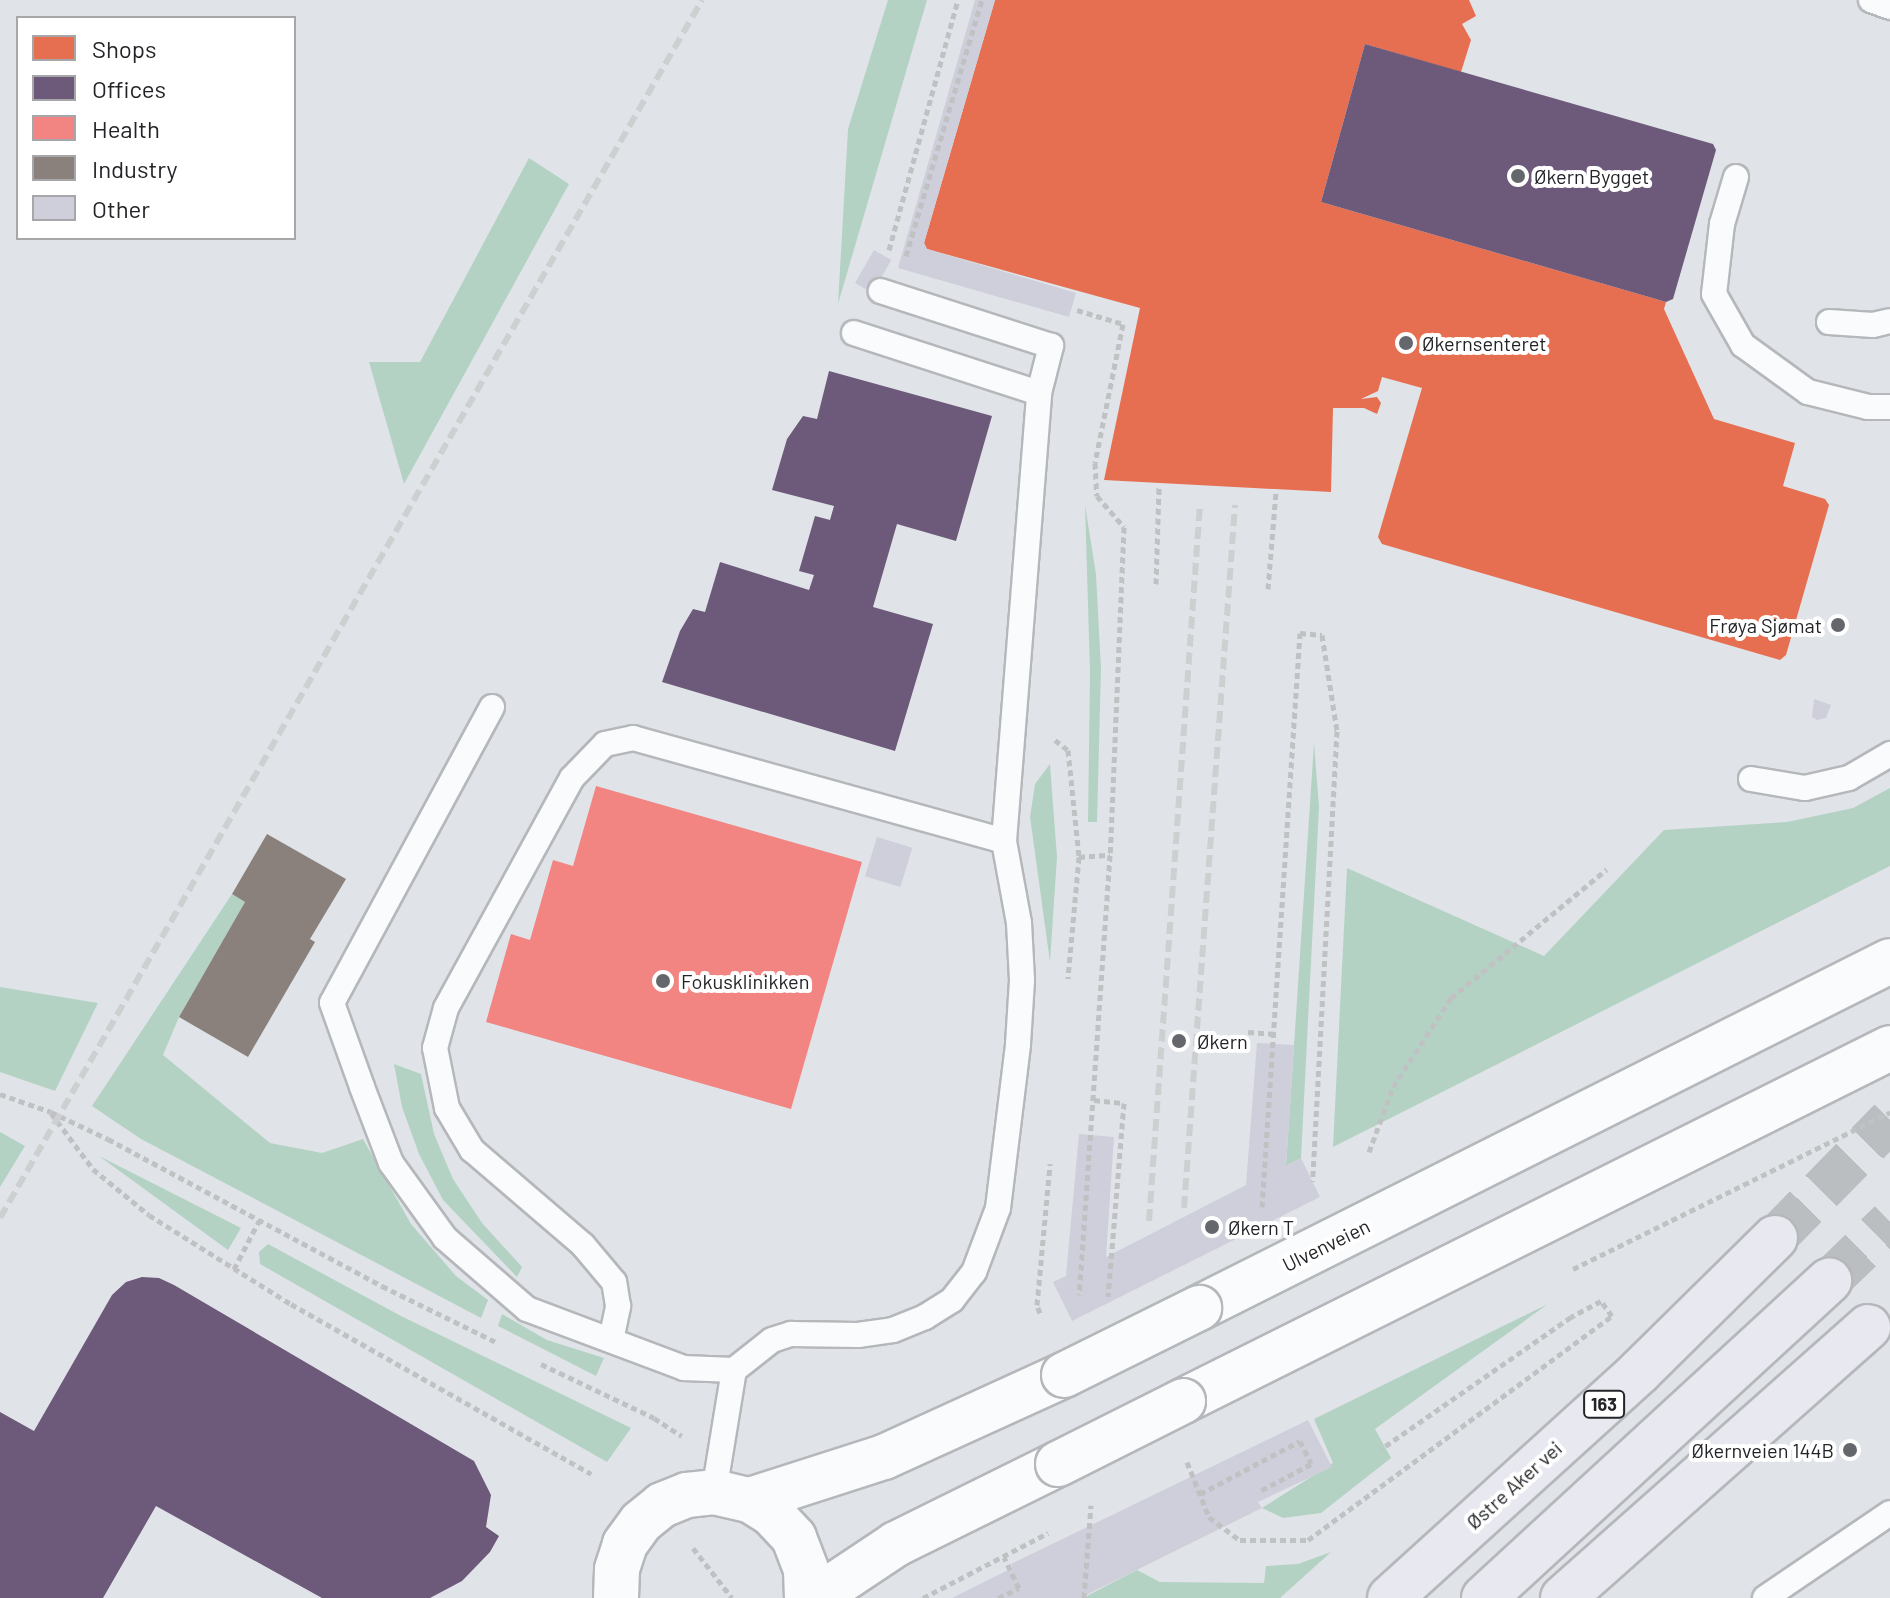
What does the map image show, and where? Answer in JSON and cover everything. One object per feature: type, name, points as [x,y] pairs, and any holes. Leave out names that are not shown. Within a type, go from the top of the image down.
[{"type":"highway","name":"Østre Aker vei","points":[[1390,1598],[1639,1372],[1775,1238]]},
{"type":"highway","points":[[1484,1598],[1829,1281]]},
{"type":"highway","points":[[1563,1598],[1868,1327]]},
{"type":"main road","name":"Ulvenveien","points":[[615,1597],[617,1569],[625,1544],[641,1522],[662,1505],[687,1495],[732,1496],[884,1457],[1064,1375],[1890,961]]},
{"type":"main road","points":[[815,1598],[896,1544],[1890,1048]]},
{"type":"main road","points":[[732,1496],[771,1513],[794,1538],[806,1570],[807,1598]]},
{"type":"lane","points":[[1871,0],[1890,7]]},
{"type":"lane","points":[[1736,177],[1722,224],[1714,294],[1743,345],[1808,392],[1889,409]]},
{"type":"lane","points":[[492,707],[332,1003],[391,1163],[445,1238],[527,1309],[684,1368],[734,1370],[772,1340],[791,1334],[858,1335],[893,1330],[925,1317],[952,1300],[974,1272],[998,1208],[1018,1044],[1022,980],[1019,923],[1004,841],[1039,393],[1051,346],[881,291]]},
{"type":"lane","points":[[1829,322],[1873,325],[1890,321]]},
{"type":"lane","points":[[854,333],[1039,393]]},
{"type":"lane","points":[[611,1340],[618,1306],[614,1282],[583,1245],[472,1150],[447,1108],[435,1048],[446,1008],[572,778],[605,744],[633,738],[1004,841]]},
{"type":"lane","points":[[1751,779],[1805,788],[1849,778],[1890,754]]},
{"type":"lane","points":[[732,1496],[734,1370]]},
{"type":"lane","points":[[1765,1598],[1890,1513]]},
{"type":"path","points":[[881,291],[892,259],[889,248],[958,0]]},
{"type":"path","points":[[920,264],[905,259],[982,0]]},
{"type":"path","points":[[1065,306],[1123,324],[1095,463],[1097,496],[1124,527],[1110,855],[1079,1295]]},
{"type":"path","points":[[1156,584],[1159,486]]},
{"type":"path","points":[[1268,589],[1276,492]]},
{"type":"path","points":[[1262,1207],[1300,633],[1322,635],[1337,731],[1313,1181]]},
{"type":"path","points":[[1079,857],[1110,855]]},
{"type":"path","points":[[1369,1152],[1393,1087],[1451,998],[1607,869]]},
{"type":"path","points":[[1248,1032],[1274,1034]]},
{"type":"path","points":[[0,1094],[51,1112],[507,1347]]},
{"type":"path","points":[[51,1112],[93,1169],[149,1215],[234,1269],[591,1474]]},
{"type":"path","points":[[1565,1273],[1890,1112]]},
{"type":"path","points":[[234,1269],[259,1221]]},
{"type":"path","points":[[1187,1462],[1209,1517],[1240,1540],[1308,1540],[1612,1316],[1601,1301],[1571,1317],[1381,1449]]},
{"type":"path","points":[[534,1360],[654,1418],[686,1439]]},
{"type":"path","points":[[1200,1494],[1300,1441],[1311,1464],[1260,1491]]},
{"type":"path","points":[[923,1598],[1048,1533]]},
{"type":"path","points":[[686,1540],[732,1598]]},
{"type":"path","points":[[998,1598],[1019,1588],[1004,1557]]},
{"type":"green space","points":[[888,0],[927,0],[838,304],[848,129]]},
{"type":"green space","points":[[529,158],[569,184],[404,484],[369,362],[420,362]]},
{"type":"green space","points":[[1085,505],[1096,574],[1101,669],[1097,822],[1088,822],[1090,672]]},
{"type":"green space","points":[[1314,743],[1319,807],[1301,1158],[1286,1166]]},
{"type":"green space","points":[[1050,764],[1057,857],[1050,962],[1030,817],[1035,784]]},
{"type":"green space","points":[[1890,788],[1890,866],[1333,1147],[1347,868],[1544,956],[1664,830],[1787,822],[1853,808]]},
{"type":"green space","points":[[232,894],[245,902],[179,1017],[163,1055],[270,1143],[322,1153],[363,1139],[411,1224],[456,1276],[488,1300],[481,1318],[141,1139],[92,1106]]},
{"type":"green space","points":[[0,987],[98,1003],[55,1091],[0,1072]]},
{"type":"green space","points":[[394,1064],[421,1074],[434,1134],[453,1179],[482,1223],[522,1267],[517,1277],[443,1200],[419,1154],[402,1107]]},
{"type":"green space","points":[[0,1132],[25,1146],[0,1187]]},
{"type":"green space","points":[[99,1156],[241,1228],[228,1250]]},
{"type":"green space","points":[[268,1244],[401,1316],[631,1428],[607,1462],[260,1264],[259,1252]]},
{"type":"green space","points":[[1548,1304],[1375,1429],[1391,1458],[1321,1513],[1283,1518],[1262,1508],[1333,1463],[1314,1419]]},
{"type":"green space","points":[[502,1314],[547,1340],[604,1358],[596,1376],[498,1326]]},
{"type":"green space","points":[[1331,1552],[1280,1598],[1083,1598],[1137,1570],[1160,1582],[1264,1583],[1266,1566],[1298,1564]]},
{"type":"building: Shops","name":"Økernsenteret","points":[[995,0],[1469,0],[1476,16],[1462,24],[1471,40],[1461,72],[1365,44],[1321,202],[1666,302],[1664,309],[1714,419],[1795,443],[1783,486],[1825,499],[1829,505],[1786,655],[1780,660],[1382,544],[1378,537],[1422,388],[1382,377],[1378,391],[1361,399],[1377,397],[1381,403],[1377,414],[1364,408],[1333,408],[1331,492],[1104,480],[1140,308],[927,249],[924,243]]},
{"type":"building: Offices","name":"Økern Bygget","points":[[1365,44],[1713,144],[1716,150],[1673,299],[1666,302],[1321,202]]},
{"type":"building: Offices","points":[[829,371],[992,416],[956,541],[897,524],[873,607],[933,624],[895,751],[662,682],[680,631],[693,609],[705,612],[720,562],[809,590],[814,575],[799,571],[815,516],[830,520],[834,506],[772,490],[787,439],[803,416],[817,419]]},
{"type":"building: Offices","points":[[142,1277],[159,1278],[174,1285],[474,1461],[491,1495],[486,1527],[499,1536],[490,1552],[462,1581],[430,1598],[322,1598],[156,1506],[103,1598],[0,1598],[0,1412],[34,1431],[112,1295],[126,1282]]},
{"type":"building: Health","name":"Fokusklinikken","points":[[596,786],[862,862],[791,1109],[486,1022],[511,934],[530,940],[553,860],[573,866]]},
{"type":"building: Industry","points":[[267,834],[346,879],[310,939],[315,942],[248,1057],[179,1017],[245,902],[232,894]]},
{"type":"building: Other","points":[[975,0],[995,0],[924,243],[927,249],[1076,293],[1069,317],[898,268]]},
{"type":"building: Other","points":[[874,250],[891,260],[872,293],[855,283]]},
{"type":"building: Other","points":[[1814,699],[1831,705],[1826,718],[1817,720],[1812,717]]},
{"type":"building: Other","points":[[877,837],[912,848],[900,887],[865,876]]},
{"type":"building: Other","points":[[1257,1043],[1294,1045],[1286,1166],[1301,1158],[1320,1197],[1072,1321],[1053,1282],[1066,1276],[1079,1134],[1114,1137],[1106,1257],[1246,1185]]},
{"type":"building: Other","points":[[1308,1420],[1332,1467],[1258,1502],[1262,1508],[1080,1598],[952,1598],[1012,1568],[1011,1564]]},
{"type":"tunnel","points":[[1775,1238],[1890,1120]]},
{"type":"tunnel","points":[[1829,1281],[1890,1222]]},
{"type":"railway","points":[[0,1218],[702,0]]},
{"type":"railway","points":[[1149,1221],[1200,504]]},
{"type":"railway","points":[[1184,1208],[1235,505]]},
{"type":"place","name":"Økern Bygget","points":[[1518,176]]},
{"type":"place","name":"Økernsenteret","points":[[1406,343]]},
{"type":"place","name":"Frøya Sjømat","points":[[1838,625]]},
{"type":"place","name":"Fokusklinikken","points":[[663,981]]},
{"type":"place","name":"Økern","points":[[1179,1041]]},
{"type":"place","name":"Økern T","points":[[1212,1227]]},
{"type":"place","name":"Økernveien 144B","points":[[1850,1450]]}]
